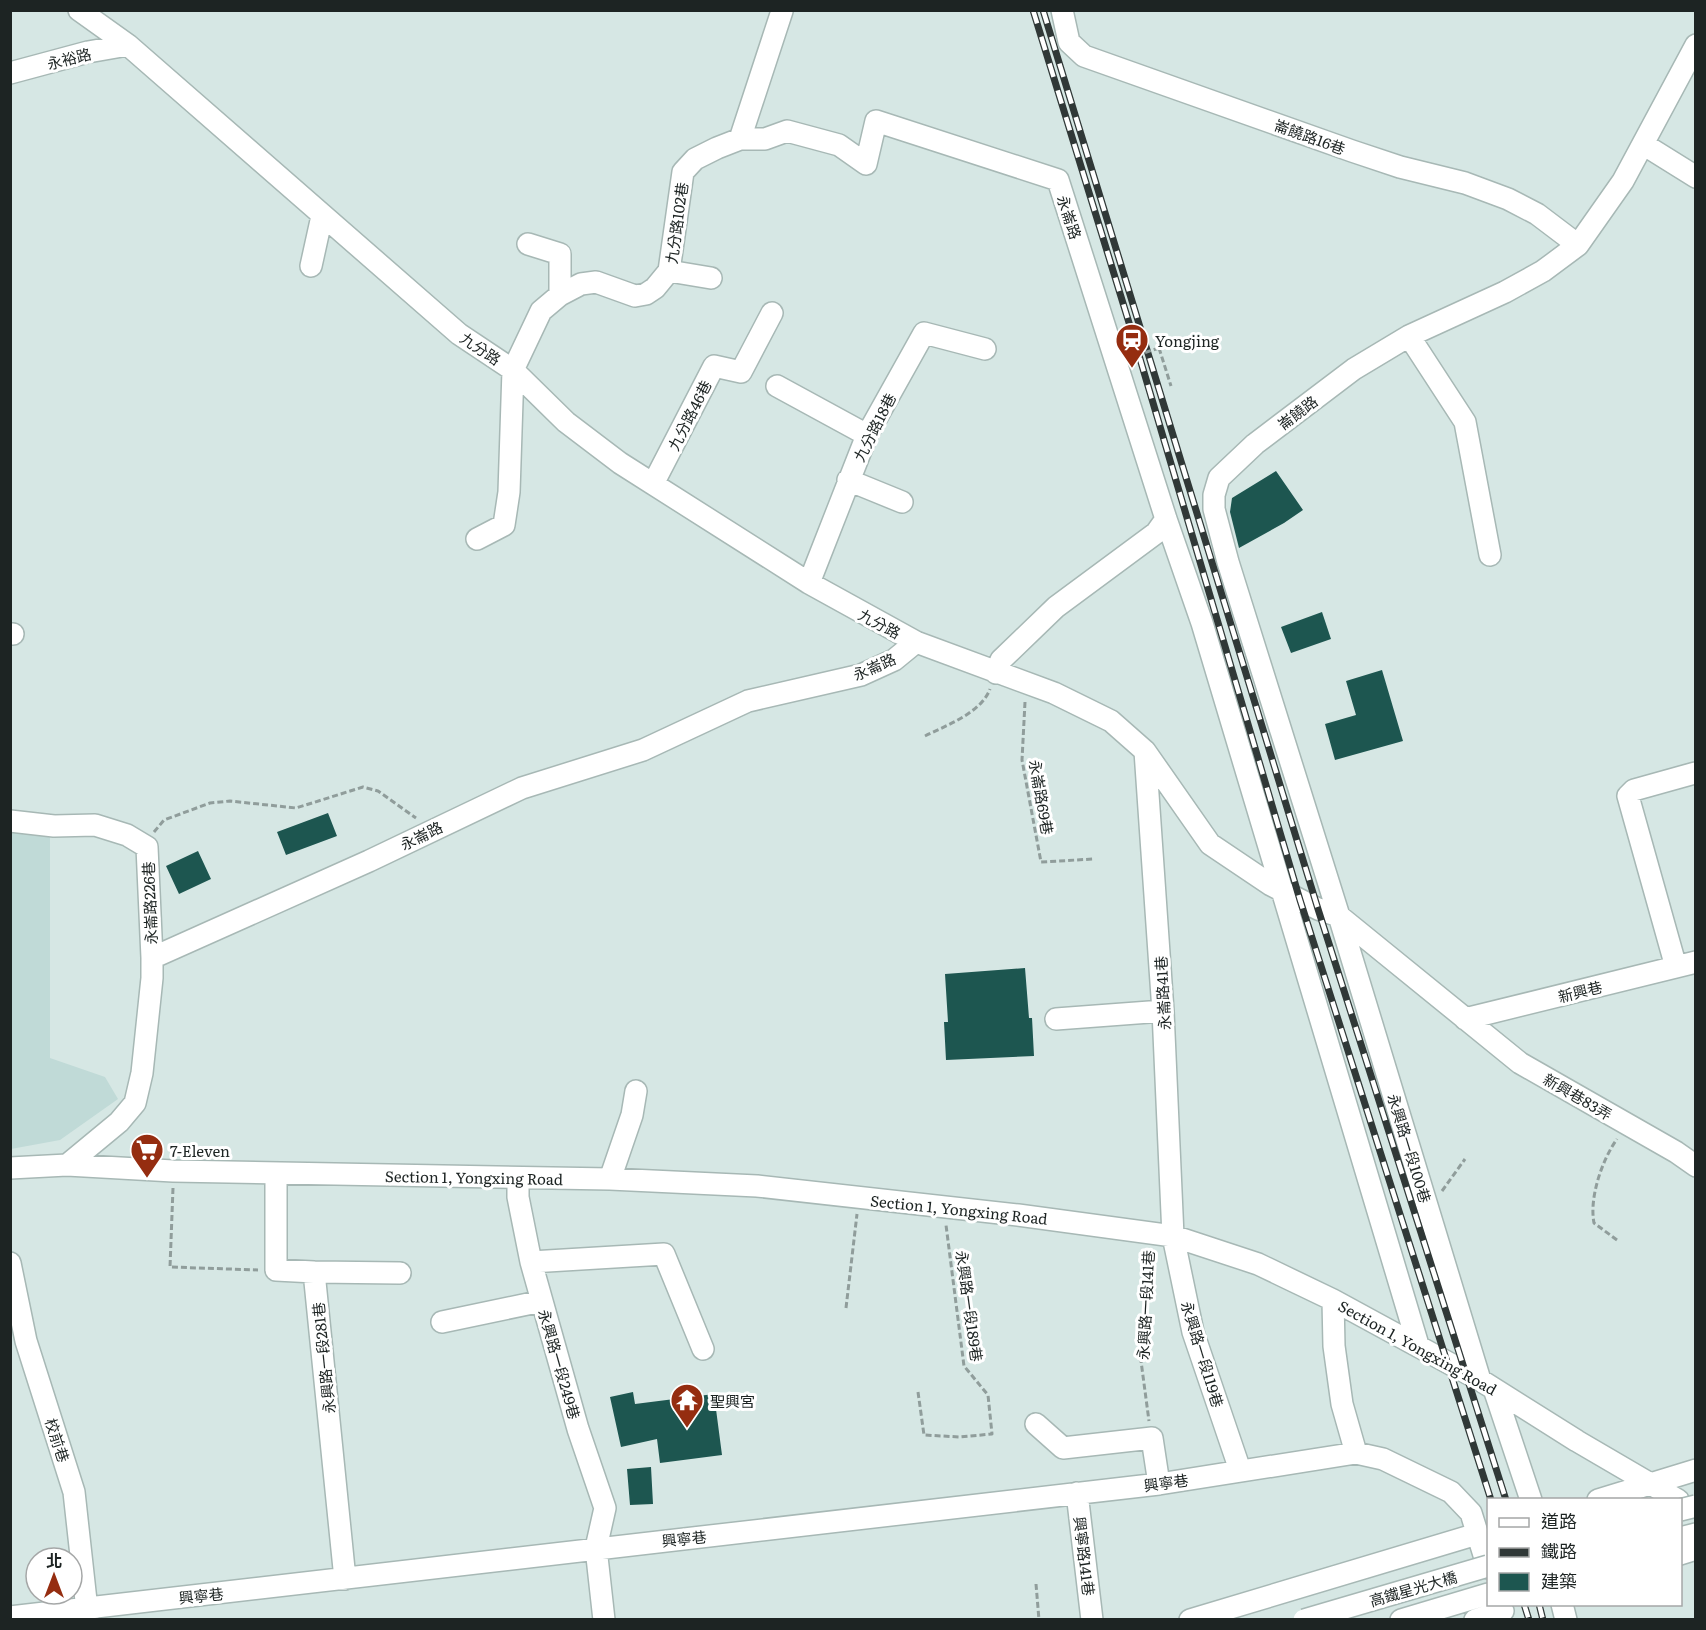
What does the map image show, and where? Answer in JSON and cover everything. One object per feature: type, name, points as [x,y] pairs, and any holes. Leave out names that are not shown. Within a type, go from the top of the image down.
[{"type":"street","name":"九分路","points":[[79,10],[128,45],[459,334],[513,370],[566,422],[653,484],[809,583],[916,642]]},
{"type":"street","name":"崙饒路16巷","points":[[1062,10],[1069,42],[1084,56],[1352,151],[1465,183],[1508,198],[1537,214],[1578,245]]},
{"type":"street","points":[[740,139],[782,11]]},
{"type":"street","name":"永裕路","points":[[10,73],[88,52],[128,45]]},
{"type":"street","name":"崙饒路","points":[[1339,916],[1228,562],[1214,509],[1214,495],[1219,478],[1255,444],[1354,369],[1409,336],[1505,292],[1543,271],[1578,245],[1623,181],[1695,45]]},
{"type":"street","name":"永崙路","points":[[740,139],[765,139],[787,130],[839,145],[866,164],[876,121],[1058,180],[1166,519]]},
{"type":"street","name":"九分路102巷","points":[[513,370],[541,311],[560,294],[581,284],[596,282],[635,296],[646,294],[655,288],[669,270],[683,172],[695,159],[740,139]]},
{"type":"street","points":[[1643,144],[1695,177]]},
{"type":"street","points":[[311,266],[322,216]]},
{"type":"street","points":[[528,244],[560,254],[560,294]]},
{"type":"street","points":[[669,270],[711,278]]},
{"type":"street","name":"九分路46巷","points":[[653,484],[714,366],[741,372],[772,313]]},
{"type":"street","name":"九分路18巷","points":[[809,583],[867,435],[924,333],[985,350]]},
{"type":"street","points":[[1409,336],[1465,422],[1490,555]]},
{"type":"street","points":[[477,539],[504,525],[509,492],[513,370]]},
{"type":"street","points":[[777,386],[867,435]]},
{"type":"street","points":[[848,480],[902,502]]},
{"type":"street","points":[[916,642],[996,673],[1001,660],[1056,607],[1156,533],[1166,519]]},
{"type":"street","points":[[1166,519],[1202,623],[1418,1346]]},
{"type":"street","name":"永崙路","points":[[152,958],[358,866],[522,788],[643,750],[748,701],[861,675],[894,660],[916,642]]},
{"type":"street","name":"新興巷83弄","points":[[996,673],[1054,693],[1111,721],[1145,750],[1210,844],[1271,885],[1318,909],[1339,916],[1520,1063],[1676,1152],[1695,1166]]},
{"type":"street","name":"永崙路41巷","points":[[1145,750],[1163,1011],[1173,1236]]},
{"type":"street","points":[[1686,965],[1628,796],[1634,790],[1695,773]]},
{"type":"street","name":"永崙路226巷","points":[[10,821],[54,826],[95,825],[127,834],[147,847],[152,958]]},
{"type":"street","name":"永興路一段100巷","points":[[1339,916],[1429,1209],[1487,1384],[1530,1498]]},
{"type":"street","points":[[67,1165],[119,1122],[135,1103],[142,1073],[152,958]]},
{"type":"street","name":"新興巷","points":[[1465,1019],[1686,965]]},
{"type":"street","points":[[1056,1019],[1163,1011]]},
{"type":"street","points":[[610,1179],[632,1114],[636,1091]]},
{"type":"street","name":"Section 1, Yongxing Road","points":[[10,1168],[67,1165],[173,1171],[610,1179],[757,1186],[1018,1215],[1173,1236],[1258,1264],[1334,1300],[1487,1384],[1577,1441],[1676,1498]]},
{"type":"street","points":[[276,1173],[276,1270],[400,1273]]},
{"type":"street","name":"永興路一段249巷","points":[[518,1178],[518,1197],[531,1262],[578,1429],[605,1508],[596,1548],[604,1620]]},
{"type":"street","name":"永興路一段119巷","points":[[1173,1236],[1193,1332],[1240,1470]]},
{"type":"street","points":[[531,1262],[664,1254],[703,1349]]},
{"type":"street","name":"校前巷","points":[[10,1263],[26,1341],[74,1492],[87,1613]]},
{"type":"street","name":"永興路一段281巷","points":[[314,1272],[345,1579]]},
{"type":"street","points":[[1334,1300],[1334,1346],[1342,1404],[1356,1453],[1383,1459],[1451,1492],[1471,1514],[1487,1564]]},
{"type":"street","points":[[442,1322],[542,1301]]},
{"type":"street","points":[[1036,1424],[1063,1448],[1152,1438],[1159,1484]]},
{"type":"street","name":"興寧巷","points":[[10,1617],[87,1613],[596,1548],[1159,1484],[1356,1453]]},
{"type":"street","points":[[1604,1498],[1695,1470]]},
{"type":"street","name":"興寧路141巷","points":[[1077,1493],[1092,1620]]},
{"type":"street","name":"Section 1, Yongxing Road","points":[[1682,1502],[1695,1510]]},
{"type":"street","points":[[1190,1620],[1477,1534]]},
{"type":"street","name":"高鐵星光大橋","points":[[1304,1620],[1487,1567]]},
{"type":"street","name":"高鐵星光大橋","points":[[1401,1620],[1487,1594]]},
{"type":"street","points":[[1475,1620],[1503,1612]]},
{"type":"path","points":[[1128,358],[1159,348],[1171,386]]},
{"type":"path","points":[[925,736],[968,714],[987,698],[996,673]]},
{"type":"path","name":"永崙路69巷","points":[[1026,684],[1022,760],[1041,862],[1094,858]]},
{"type":"path","points":[[147,847],[151,836],[164,820],[210,802],[230,801],[296,808],[363,787],[378,791],[432,830]]},
{"type":"path","points":[[1617,1240],[1593,1223],[1591,1212],[1594,1193],[1610,1149],[1628,1125]]},
{"type":"path","points":[[1429,1209],[1465,1159]]},
{"type":"path","points":[[173,1171],[170,1267],[276,1270]]},
{"type":"path","points":[[846,1308],[859,1197]]},
{"type":"path","name":"永興路一段189巷","points":[[918,1392],[924,1435],[960,1437],[992,1434],[988,1395],[964,1366],[944,1207]]},
{"type":"path","name":"永興路一段141巷","points":[[1148,1232],[1141,1361],[1152,1438]]},
{"type":"path","points":[[1036,1584],[1039,1620]]},
{"type":"shaded area","points":[[11,828],[50,836],[50,1058],[105,1077],[118,1099],[60,1140],[11,1149]]},
{"type":"building","points":[[1276,471],[1303,510],[1239,548],[1230,512],[1232,498]]},
{"type":"building","points":[[1322,612],[1331,639],[1291,653],[1281,627]]},
{"type":"building","points":[[1382,670],[1403,741],[1335,760],[1325,724],[1356,715],[1346,681]]},
{"type":"building","points":[[328,813],[337,836],[286,855],[277,832]]},
{"type":"building","points":[[198,851],[211,879],[179,894],[166,866]]},
{"type":"building","points":[[1025,968],[1029,1018],[1032,1018],[1034,1056],[946,1060],[944,1022],[948,1022],[945,974]]},
{"type":"building","name":"聖興宮","points":[[633,1392],[635,1404],[714,1394],[722,1455],[660,1463],[657,1439],[621,1447],[610,1397]]},
{"type":"building","points":[[651,1467],[653,1504],[630,1505],[627,1469]]},
{"type":"railway","points":[[1033,10],[1138,352],[1300,900],[1490,1498]]},
{"type":"railway","points":[[1043,10],[1318,909],[1505,1498]]},
{"type":"railway","points":[[1525,1606],[1529,1620]]},
{"type":"railway","points":[[1540,1606],[1543,1620]]},
{"type":"place","name":"Yongjing","points":[[1132,369]]},
{"type":"place","name":"7-Eleven","points":[[147,1179]]},
{"type":"place","name":"聖興宮","points":[[687,1429]]}]
